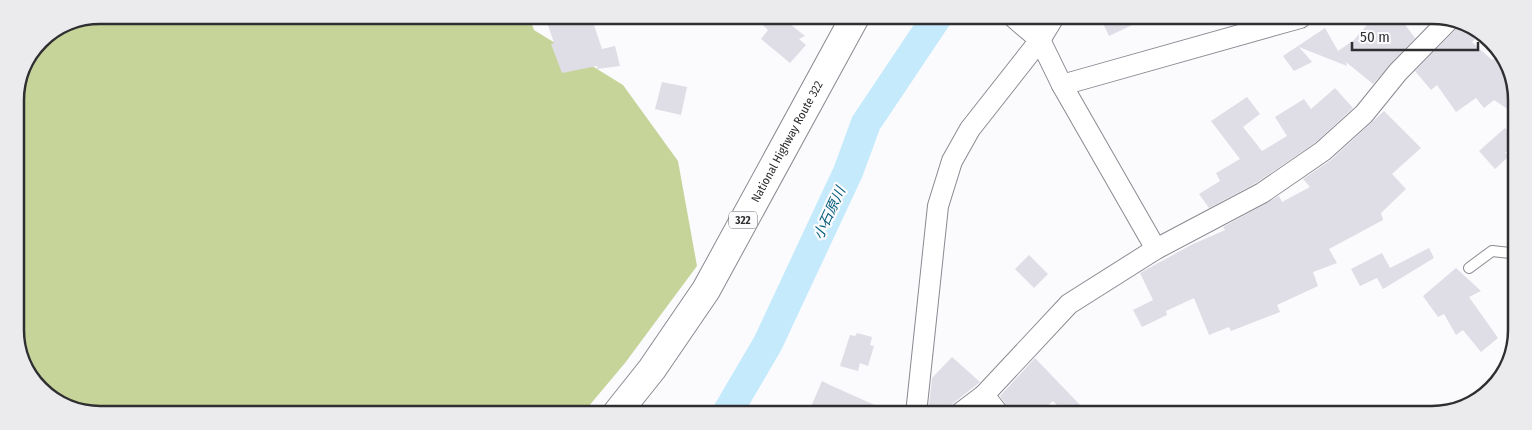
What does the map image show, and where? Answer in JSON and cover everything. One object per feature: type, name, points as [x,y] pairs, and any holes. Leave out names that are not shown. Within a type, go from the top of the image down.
[{"type":"highway","name":"National Highway Route 322","points":[[623,406],[652,369],[706,290],[851,24]]},
{"type":"street","points":[[1021,24],[1040,40],[1062,85],[1156,249]]},
{"type":"street","points":[[917,406],[938,206],[952,161],[970,129],[1040,40],[1050,24]]},
{"type":"street","points":[[1062,85],[1279,24]]},
{"type":"street","points":[[970,406],[984,395],[1069,304],[1156,249],[1262,193],[1322,151],[1364,114],[1398,72],[1444,25]]},
{"type":"street","points":[[984,395],[993,406]]},
{"type":"lane","points":[[1469,268],[1492,251],[1508,253]]},
{"type":"green space","points":[[532,24],[534,30],[623,85],[678,161],[697,266],[625,363],[589,406],[100,406],[85,405],[66,398],[46,384],[34,368],[25,345],[24,95],[26,80],[32,66],[50,43],[62,34],[85,25]]},
{"type":"building","points":[[548,24],[594,24],[602,49],[615,46],[620,66],[597,69],[597,66],[562,73],[551,44],[554,43]]},
{"type":"building","points":[[762,24],[790,24],[805,36],[799,39],[806,45],[790,63],[761,39],[768,30]]},
{"type":"building","points":[[1103,24],[1134,24],[1109,36]]},
{"type":"building","points":[[1368,24],[1404,24],[1415,38],[1373,84],[1346,62],[1347,66],[1299,47],[1312,62],[1294,71],[1283,56],[1325,28],[1338,51],[1354,40]]},
{"type":"building","points":[[1457,28],[1466,32],[1476,38],[1472,42],[1492,60],[1495,58],[1500,66],[1507,85],[1508,109],[1494,100],[1484,108],[1476,98],[1456,112],[1437,85],[1431,90],[1415,71]]},
{"type":"building","points":[[662,82],[687,87],[681,115],[655,109]]},
{"type":"building","points":[[1335,88],[1353,108],[1316,142],[1256,183],[1209,208],[1199,194],[1220,181],[1216,173],[1240,159],[1211,121],[1247,97],[1260,114],[1243,127],[1262,151],[1287,136],[1275,117],[1304,99],[1311,109]]},
{"type":"building","points":[[1384,111],[1421,148],[1392,174],[1406,189],[1381,213],[1383,220],[1329,249],[1337,263],[1313,272],[1318,286],[1277,305],[1280,312],[1231,331],[1229,327],[1209,335],[1194,298],[1166,311],[1167,315],[1142,327],[1133,310],[1153,300],[1140,273],[1191,245],[1225,230],[1223,227],[1279,196],[1282,202],[1310,187],[1303,179],[1331,160]]},
{"type":"building","points":[[1505,128],[1508,131],[1508,150],[1505,153],[1508,157],[1495,169],[1479,151]]},
{"type":"building","points":[[1429,248],[1434,258],[1383,289],[1377,278],[1360,286],[1351,269],[1382,253],[1390,268]]},
{"type":"building","points":[[1029,255],[1048,274],[1034,288],[1015,269]]},
{"type":"building","points":[[1456,268],[1481,291],[1469,297],[1498,338],[1481,352],[1463,330],[1456,335],[1444,314],[1438,317],[1423,296]]},
{"type":"building","points":[[857,333],[872,337],[870,345],[874,346],[868,366],[860,363],[858,371],[840,366],[850,335],[855,336]]},
{"type":"building","points":[[952,357],[980,382],[951,406],[929,406],[932,378]]},
{"type":"building","points":[[1035,358],[1081,406],[1058,406],[1053,401],[1047,406],[1007,406],[1000,396]]},
{"type":"building","points":[[822,381],[877,406],[811,406]]},
{"type":"waterway","name":"小石原川","points":[[731,406],[768,343],[848,172],[866,123],[932,24]]}]
